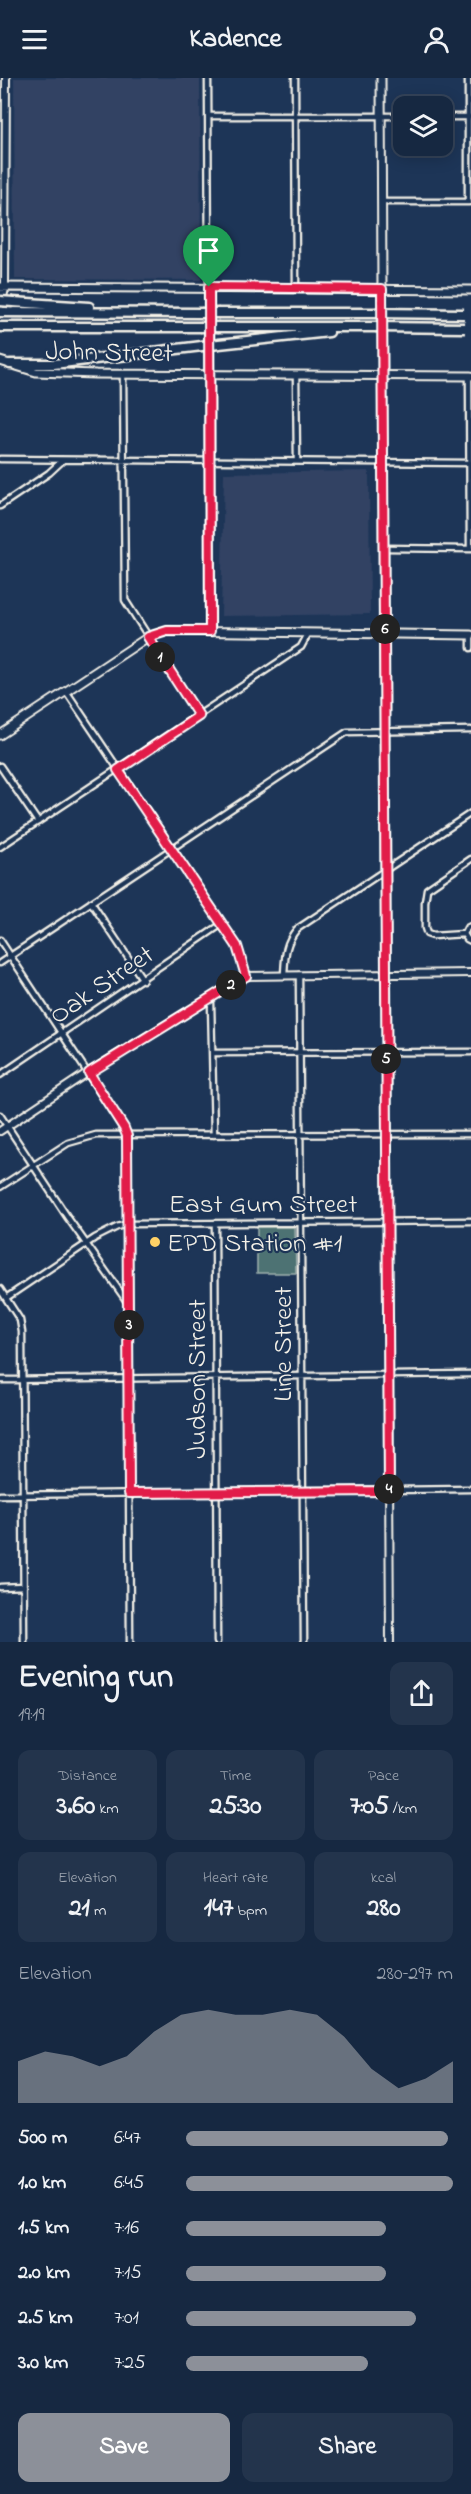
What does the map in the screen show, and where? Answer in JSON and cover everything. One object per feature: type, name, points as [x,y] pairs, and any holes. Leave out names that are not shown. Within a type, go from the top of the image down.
[{"type":"highway","points":[[0,301],[128,312]]},
{"type":"highway","points":[[0,312],[468,314]]},
{"type":"highway","points":[[3,327],[468,328]]},
{"type":"highway","points":[[10,364],[54,364],[365,327]]},
{"type":"main road","points":[[381,78],[382,289]]},
{"type":"main road","points":[[0,306],[3,287],[471,290]]},
{"type":"main road","points":[[209,287],[210,631]]},
{"type":"main road","name":"John Street","points":[[0,361],[36,372],[470,376]]},
{"type":"main road","points":[[0,735],[148,637],[167,631],[471,635]]},
{"type":"street","points":[[3,287],[3,114],[6,78]]},
{"type":"street","points":[[208,78],[209,287]]},
{"type":"street","points":[[295,78],[296,289]]},
{"type":"street","points":[[382,202],[470,202],[468,78]]},
{"type":"street","points":[[208,116],[393,116]]},
{"type":"street","points":[[453,117],[469,117]]},
{"type":"street","points":[[382,289],[390,1642]]},
{"type":"street","points":[[123,374],[125,600],[199,716]]},
{"type":"street","points":[[296,375],[297,461]]},
{"type":"street","points":[[385,548],[471,549],[470,376]]},
{"type":"street","points":[[0,459],[470,463]]},
{"type":"street","points":[[0,506],[49,473],[64,460]]},
{"type":"street","points":[[0,847],[301,647],[308,634]]},
{"type":"street","points":[[471,635],[471,648]]},
{"type":"street","points":[[66,691],[240,952],[246,976]]},
{"type":"street","points":[[0,963],[347,732],[471,730]]},
{"type":"street","points":[[0,766],[38,822]]},
{"type":"street","points":[[284,975],[286,947],[297,929],[471,813]]},
{"type":"street","points":[[464,934],[433,936],[428,934],[425,928],[425,892],[471,860]]},
{"type":"street","points":[[91,902],[143,980]]},
{"type":"street","name":"Oak Street","points":[[0,1075],[143,980],[222,924]]},
{"type":"street","points":[[464,934],[471,926]]},
{"type":"street","points":[[464,934],[471,941]]},
{"type":"street","points":[[0,940],[89,1073],[127,1136],[130,1642]]},
{"type":"street","points":[[0,1131],[246,976],[471,973]]},
{"type":"street","name":"Line Street","points":[[299,975],[304,1642]]},
{"type":"street","points":[[208,998],[211,1003],[214,1136]]},
{"type":"street","points":[[213,1053],[471,1052]]},
{"type":"street","points":[[0,1114],[128,1304]]},
{"type":"street","points":[[0,1187],[68,1143],[96,1135],[471,1134]]},
{"type":"street","name":"East Gum Street","points":[[128,1224],[471,1221]]},
{"type":"street","name":"Judson Street","points":[[215,1223],[217,1642]]},
{"type":"street","points":[[6,1298],[86,1244],[117,1227],[128,1224]]},
{"type":"street","points":[[0,1289],[21,1324],[24,1642]]},
{"type":"street","points":[[0,1380],[471,1374]]},
{"type":"street","points":[[0,1495],[471,1489]]},
{"type":"street","points":[[0,1587],[24,1586]]},
{"type":"shaded area","points":[[14,78],[200,78],[201,280],[15,279]]},
{"type":"shaded area","points":[[369,471],[370,614],[221,616],[224,473]]},
{"type":"green space","points":[[257,1227],[295,1227],[296,1273],[257,1273]]},
{"type":"place","name":"EPD Station #1","points":[[155,1242]]},
{"type":"route","points":[[209,287],[382,289],[389,1491],[129,1493],[127,1136],[89,1073],[246,976],[237,946],[118,770],[199,716],[148,637],[167,631],[210,631],[209,287]]}]
